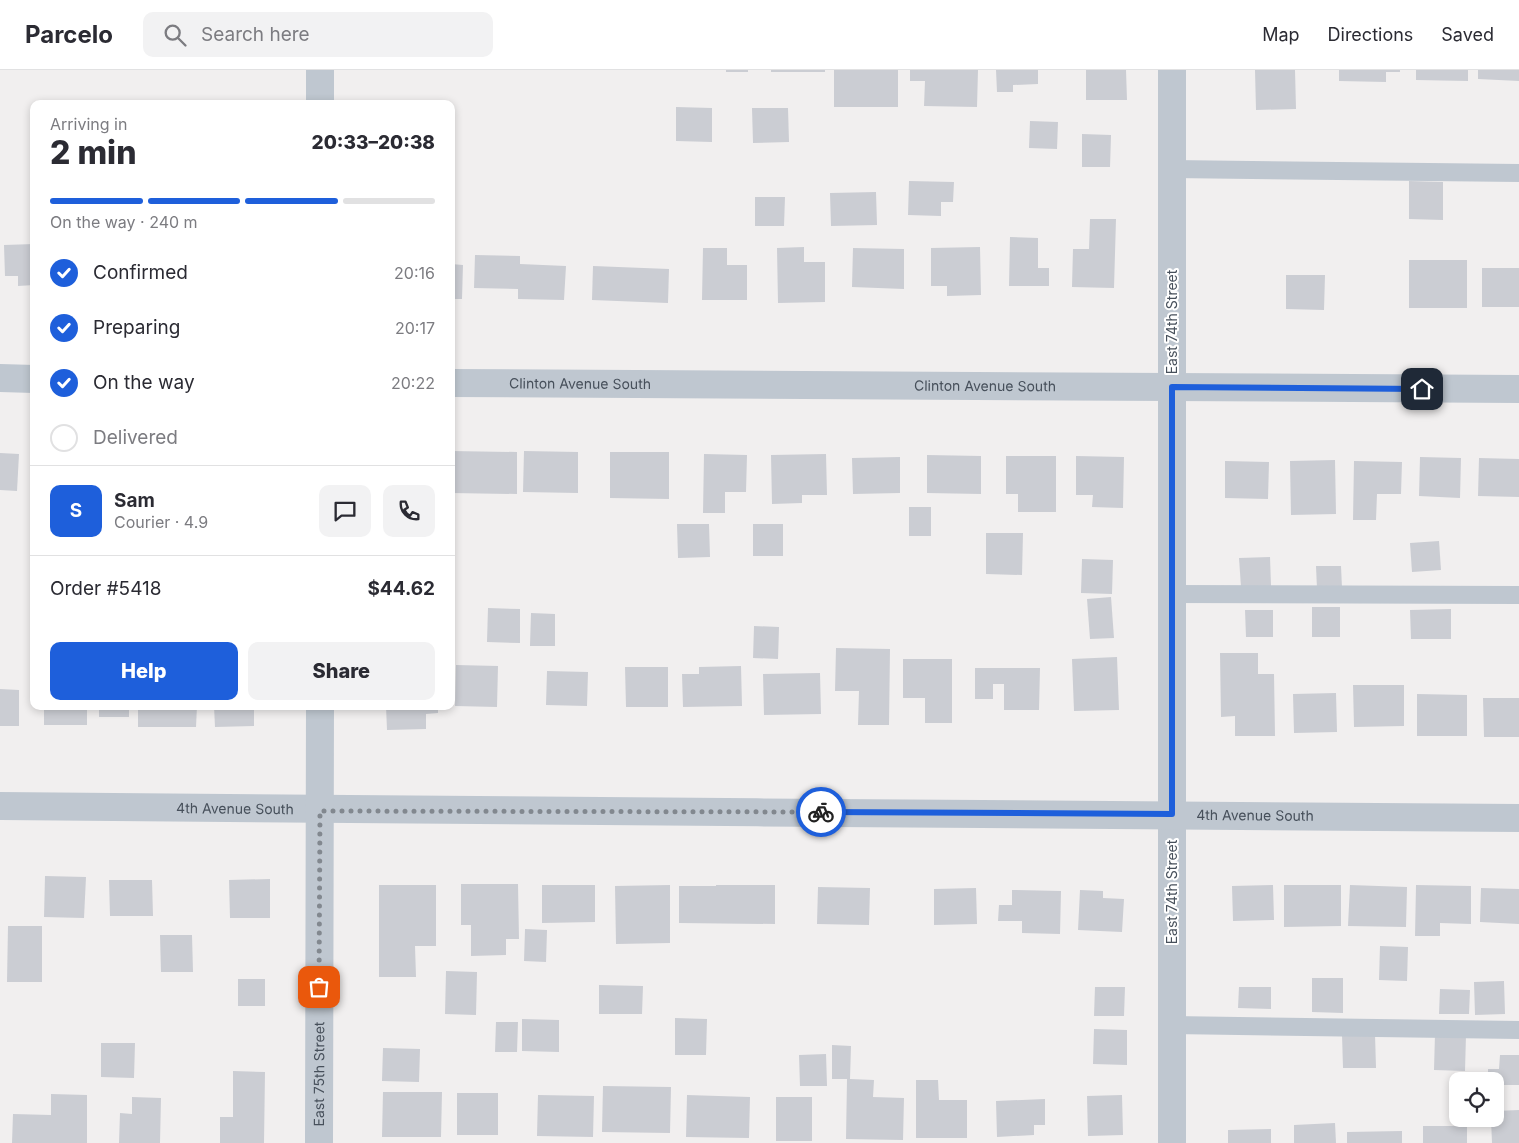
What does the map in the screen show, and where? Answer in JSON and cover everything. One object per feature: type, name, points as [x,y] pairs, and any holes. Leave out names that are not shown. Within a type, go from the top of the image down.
[{"type":"street","points":[[320,70],[320,100]]},
{"type":"street","name":"East 74th Street","points":[[1172,70],[1172,1143]]},
{"type":"street","points":[[0,378],[30,379]]},
{"type":"street","name":"Clinton Avenue South","points":[[455,383],[1519,390]]},
{"type":"street","name":"East 75th Street","points":[[319,1143],[320,710]]},
{"type":"street","name":"4th Avenue South","points":[[0,806],[320,811],[1172,814],[1519,818]]},
{"type":"lane","points":[[1172,169],[1519,173]]},
{"type":"lane","points":[[1172,594],[1519,595]]},
{"type":"lane","points":[[1172,1025],[1519,1030]]},
{"type":"building","points":[[726,70],[748,70],[748,72],[726,72]]},
{"type":"building","points":[[771,70],[825,70],[825,72],[771,72]]},
{"type":"building","points":[[834,70],[898,70],[898,107],[834,107]]},
{"type":"building","points":[[910,70],[978,70],[977,107],[924,106],[925,81],[910,81]]},
{"type":"building","points":[[996,70],[1038,70],[1038,84],[1013,85],[1013,92],[997,92]]},
{"type":"building","points":[[1086,70],[1126,70],[1127,100],[1086,100]]},
{"type":"building","points":[[1255,70],[1295,70],[1296,109],[1256,110]]},
{"type":"building","points":[[1339,70],[1400,70],[1400,72],[1386,72],[1386,82],[1339,81]]},
{"type":"building","points":[[1416,70],[1468,70],[1468,81],[1416,80]]},
{"type":"building","points":[[1478,70],[1519,70],[1519,81],[1478,79]]},
{"type":"building","points":[[676,107],[712,108],[712,142],[676,141]]},
{"type":"building","points":[[752,108],[788,108],[789,142],[753,143]]},
{"type":"building","points":[[1030,121],[1058,122],[1057,149],[1029,148]]},
{"type":"building","points":[[1082,134],[1111,135],[1110,167],[1082,167]]},
{"type":"building","points":[[909,181],[954,182],[953,202],[941,202],[941,216],[908,215]]},
{"type":"building","points":[[1409,181],[1443,182],[1443,220],[1409,219]]},
{"type":"building","points":[[876,192],[877,225],[831,226],[830,193]]},
{"type":"building","points":[[755,197],[785,197],[784,226],[755,226]]},
{"type":"building","points":[[1090,219],[1116,219],[1114,288],[1072,287],[1073,249],[1089,249]]},
{"type":"building","points":[[1010,237],[1038,238],[1038,268],[1049,268],[1049,286],[1009,286]]},
{"type":"building","points":[[30,244],[30,285],[18,286],[18,276],[5,276],[4,245]]},
{"type":"building","points":[[804,247],[804,262],[825,262],[825,302],[778,303],[777,248]]},
{"type":"building","points":[[980,247],[981,295],[947,296],[947,286],[931,286],[931,248]]},
{"type":"building","points":[[703,248],[727,248],[727,265],[747,265],[747,300],[702,300]]},
{"type":"building","points":[[853,248],[904,249],[904,289],[852,287]]},
{"type":"building","points":[[475,255],[520,256],[520,264],[566,266],[564,300],[518,299],[518,289],[474,288]]},
{"type":"building","points":[[1409,260],[1467,260],[1467,308],[1409,308]]},
{"type":"building","points":[[455,264],[463,265],[462,299],[455,299]]},
{"type":"building","points":[[593,266],[669,269],[668,303],[592,300]]},
{"type":"building","points":[[1482,268],[1519,268],[1519,307],[1482,307]]},
{"type":"building","points":[[1286,275],[1325,275],[1324,310],[1286,309]]},
{"type":"building","points":[[455,451],[517,452],[517,494],[455,493]]},
{"type":"building","points":[[524,451],[578,452],[578,493],[523,492]]},
{"type":"building","points":[[610,452],[669,452],[669,499],[610,498]]},
{"type":"building","points":[[0,453],[19,454],[17,491],[0,490]]},
{"type":"building","points":[[704,454],[747,455],[746,492],[725,492],[725,513],[703,513]]},
{"type":"building","points":[[826,454],[827,495],[802,495],[802,503],[772,504],[771,455]]},
{"type":"building","points":[[927,455],[981,456],[981,494],[927,493]]},
{"type":"building","points":[[1006,456],[1056,456],[1056,512],[1018,512],[1018,494],[1006,494]]},
{"type":"building","points":[[1076,456],[1124,457],[1123,508],[1092,507],[1093,495],[1076,495]]},
{"type":"building","points":[[900,457],[900,493],[853,494],[852,458]]},
{"type":"building","points":[[1420,457],[1461,458],[1460,498],[1419,496]]},
{"type":"building","points":[[1479,458],[1519,459],[1519,497],[1478,496]]},
{"type":"building","points":[[1335,460],[1336,514],[1291,515],[1290,461]]},
{"type":"building","points":[[1225,461],[1269,462],[1268,499],[1225,498]]},
{"type":"building","points":[[1354,461],[1402,462],[1401,494],[1377,494],[1376,520],[1353,520]]},
{"type":"building","points":[[909,507],[931,507],[931,536],[909,536]]},
{"type":"building","points":[[677,524],[709,524],[710,557],[678,558]]},
{"type":"building","points":[[753,524],[783,524],[783,556],[753,556]]},
{"type":"building","points":[[986,533],[1023,533],[1022,575],[986,574]]},
{"type":"building","points":[[1439,541],[1441,570],[1412,572],[1410,543]]},
{"type":"building","points":[[1270,557],[1271,586],[1241,587],[1239,558]]},
{"type":"building","points":[[1082,559],[1113,560],[1112,594],[1081,593]]},
{"type":"building","points":[[1316,566],[1341,566],[1342,588],[1317,589]]},
{"type":"building","points":[[1111,597],[1114,638],[1090,639],[1087,599]]},
{"type":"building","points":[[1312,607],[1340,607],[1340,637],[1312,637]]},
{"type":"building","points":[[488,608],[520,609],[520,643],[487,642]]},
{"type":"building","points":[[1451,609],[1451,639],[1411,639],[1410,610]]},
{"type":"building","points":[[1245,610],[1273,610],[1273,637],[1246,637]]},
{"type":"building","points":[[531,613],[555,614],[555,646],[530,646]]},
{"type":"building","points":[[754,626],[779,627],[778,659],[753,658]]},
{"type":"building","points":[[836,648],[890,649],[889,725],[858,725],[859,691],[835,691]]},
{"type":"building","points":[[1220,653],[1258,653],[1258,674],[1274,674],[1275,736],[1235,736],[1235,716],[1221,717]]},
{"type":"building","points":[[1117,657],[1119,710],[1074,711],[1072,659]]},
{"type":"building","points":[[903,659],[952,659],[952,723],[925,723],[925,698],[903,698]]},
{"type":"building","points":[[456,665],[498,666],[497,707],[455,706]]},
{"type":"building","points":[[741,666],[742,706],[683,707],[682,674],[699,674],[699,667]]},
{"type":"building","points":[[625,667],[668,667],[668,707],[626,707]]},
{"type":"building","points":[[975,668],[1040,668],[1039,710],[1004,710],[1004,684],[993,684],[993,699],[975,699]]},
{"type":"building","points":[[547,671],[588,672],[587,706],[546,705]]},
{"type":"building","points":[[820,673],[821,714],[764,715],[763,674]]},
{"type":"building","points":[[1353,685],[1404,685],[1404,726],[1354,727]]},
{"type":"building","points":[[0,689],[19,690],[19,726],[0,726]]},
{"type":"building","points":[[1336,693],[1337,732],[1294,733],[1293,694]]},
{"type":"building","points":[[1417,694],[1467,695],[1467,736],[1417,736]]},
{"type":"building","points":[[1483,698],[1519,698],[1519,737],[1484,737]]},
{"type":"building","points":[[44,710],[87,710],[87,725],[44,725]]},
{"type":"building","points":[[99,710],[129,710],[129,717],[99,717]]},
{"type":"building","points":[[138,710],[197,710],[196,727],[138,727]]},
{"type":"building","points":[[214,710],[254,710],[254,726],[215,727]]},
{"type":"building","points":[[386,710],[438,710],[438,713],[426,714],[426,729],[387,730]]},
{"type":"building","points":[[45,876],[86,877],[84,918],[44,917]]},
{"type":"building","points":[[270,879],[270,918],[230,918],[229,880]]},
{"type":"building","points":[[109,880],[152,880],[153,916],[110,916]]},
{"type":"building","points":[[461,884],[518,884],[519,939],[506,939],[506,955],[471,956],[471,925],[461,925]]},
{"type":"building","points":[[379,885],[436,885],[436,946],[415,946],[416,977],[379,977]]},
{"type":"building","points":[[542,885],[595,885],[595,922],[542,923]]},
{"type":"building","points":[[670,885],[670,943],[616,944],[615,886]]},
{"type":"building","points":[[775,885],[775,924],[679,923],[679,886]]},
{"type":"building","points":[[1273,885],[1274,920],[1233,921],[1232,886]]},
{"type":"building","points":[[1284,885],[1341,885],[1341,926],[1284,927]]},
{"type":"building","points":[[1350,885],[1407,887],[1406,927],[1348,926]]},
{"type":"building","points":[[1416,885],[1471,886],[1471,924],[1440,923],[1440,936],[1415,936]]},
{"type":"building","points":[[818,887],[870,888],[869,925],[817,924]]},
{"type":"building","points":[[976,888],[977,924],[934,925],[934,889]]},
{"type":"building","points":[[1481,888],[1519,889],[1519,924],[1480,922]]},
{"type":"building","points":[[1012,890],[1061,891],[1060,934],[1022,933],[1022,921],[998,921],[999,905],[1012,905]]},
{"type":"building","points":[[1080,890],[1103,891],[1103,898],[1124,899],[1122,932],[1078,930]]},
{"type":"building","points":[[8,926],[42,926],[42,982],[7,982]]},
{"type":"building","points":[[525,929],[547,930],[546,962],[524,961]]},
{"type":"building","points":[[160,935],[192,935],[193,972],[161,972]]},
{"type":"building","points":[[1380,946],[1408,947],[1407,981],[1379,980]]},
{"type":"building","points":[[446,971],[477,972],[476,1015],[445,1014]]},
{"type":"building","points":[[1312,978],[1343,978],[1343,1013],[1312,1012]]},
{"type":"building","points":[[238,979],[265,979],[265,1006],[238,1006]]},
{"type":"building","points":[[1504,981],[1505,1014],[1475,1015],[1474,982]]},
{"type":"building","points":[[599,985],[643,986],[642,1014],[599,1014]]},
{"type":"building","points":[[1095,987],[1125,987],[1124,1016],[1094,1016]]},
{"type":"building","points":[[1239,987],[1271,987],[1271,1009],[1238,1008]]},
{"type":"building","points":[[1440,989],[1470,990],[1469,1014],[1439,1014]]},
{"type":"building","points":[[675,1018],[707,1019],[706,1055],[675,1055]]},
{"type":"building","points":[[522,1019],[559,1020],[559,1052],[522,1051]]},
{"type":"building","points":[[496,1022],[518,1022],[517,1052],[495,1052]]},
{"type":"building","points":[[1094,1029],[1127,1030],[1127,1065],[1093,1064]]},
{"type":"building","points":[[1342,1034],[1375,1034],[1376,1068],[1343,1068]]},
{"type":"building","points":[[1435,1034],[1466,1035],[1465,1071],[1434,1070]]},
{"type":"building","points":[[101,1043],[135,1043],[134,1078],[101,1077]]},
{"type":"building","points":[[832,1045],[851,1046],[850,1079],[874,1080],[873,1097],[904,1098],[903,1140],[846,1139],[847,1079],[832,1079]]},
{"type":"building","points":[[383,1048],[420,1049],[419,1082],[382,1081]]},
{"type":"building","points":[[826,1054],[827,1086],[800,1086],[799,1055]]},
{"type":"building","points":[[1500,1055],[1519,1055],[1519,1085],[1504,1085],[1504,1072],[1488,1072],[1488,1069],[1499,1069]]},
{"type":"building","points":[[233,1071],[265,1072],[264,1143],[220,1143],[220,1117],[233,1117]]},
{"type":"building","points":[[916,1080],[938,1080],[939,1100],[967,1100],[967,1138],[916,1138]]},
{"type":"building","points":[[603,1086],[671,1087],[670,1133],[602,1132]]},
{"type":"building","points":[[383,1092],[442,1092],[441,1137],[382,1137]]},
{"type":"building","points":[[457,1093],[498,1093],[498,1135],[457,1135]]},
{"type":"building","points":[[51,1094],[87,1095],[87,1143],[12,1143],[13,1114],[51,1115]]},
{"type":"building","points":[[538,1095],[594,1096],[593,1137],[537,1136]]},
{"type":"building","points":[[687,1095],[750,1097],[749,1138],[686,1137]]},
{"type":"building","points":[[1122,1095],[1123,1135],[1088,1136],[1087,1096]]},
{"type":"building","points":[[132,1097],[161,1098],[160,1143],[119,1143],[120,1113],[132,1114]]},
{"type":"building","points":[[776,1097],[812,1097],[812,1141],[776,1141]]},
{"type":"building","points":[[1045,1099],[1045,1125],[1034,1125],[1034,1135],[997,1137],[996,1101]]},
{"type":"building","points":[[1519,1110],[1519,1143],[1492,1143],[1491,1127],[1504,1127],[1504,1111]]},
{"type":"building","points":[[1335,1123],[1336,1143],[1294,1143],[1294,1125]]},
{"type":"building","points":[[1423,1126],[1467,1127],[1467,1143],[1423,1143]]},
{"type":"building","points":[[1271,1129],[1271,1143],[1228,1143],[1228,1130]]},
{"type":"building","points":[[1402,1131],[1402,1143],[1347,1143],[1347,1132]]},
{"type":"way so far","points":[[319,987],[320,811],[821,812]]},
{"type":"route","points":[[821,812],[1172,814],[1172,387],[1422,389]]}]
